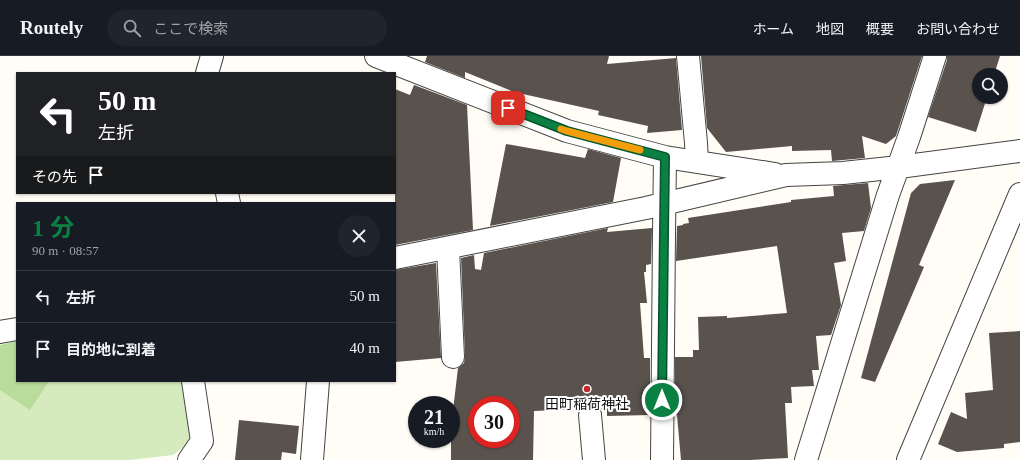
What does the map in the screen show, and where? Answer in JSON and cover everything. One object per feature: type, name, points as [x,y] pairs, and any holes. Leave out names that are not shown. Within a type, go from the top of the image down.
[{"type":"street","points":[[208,72],[212,56]]},
{"type":"street","points":[[376,56],[567,131],[665,157],[786,176]]},
{"type":"street","points":[[688,56],[697,162]]},
{"type":"street","points":[[806,460],[886,202],[935,56]]},
{"type":"street","points":[[396,258],[664,204],[786,176],[843,173],[1020,151]]},
{"type":"street","points":[[662,460],[665,157]]},
{"type":"street","points":[[908,460],[1020,194]]},
{"type":"street","points":[[448,248],[453,357]]},
{"type":"street","points":[[0,332],[16,329]]},
{"type":"street","points":[[189,460],[202,440],[194,382]]},
{"type":"street","points":[[312,460],[318,382]]},
{"type":"street","points":[[590,416],[594,460]]},
{"type":"green space","points":[[16,341],[16,382],[48,382],[30,410],[0,390],[0,345]]},
{"type":"green space","points":[[0,345],[16,379],[16,382],[183,382],[193,440],[173,455],[129,460],[0,460]]},
{"type":"building","points":[[427,56],[609,56],[607,64],[676,58],[682,130],[647,133],[648,126],[598,115],[599,111],[514,92],[465,72],[465,78],[425,62]]},
{"type":"building","points":[[701,56],[922,56],[896,136],[886,144],[862,136],[865,158],[832,161],[831,150],[792,151],[792,146],[726,152],[707,128]]},
{"type":"building","points":[[947,56],[1000,56],[996,68],[972,68],[972,104],[985,104],[976,132],[928,117]]},
{"type":"building","points":[[414,85],[467,105],[473,230],[396,245],[396,89],[410,95]]},
{"type":"building","points":[[506,144],[585,158],[588,149],[621,158],[613,202],[490,226]]},
{"type":"building","points":[[955,180],[919,265],[924,267],[875,382],[861,378],[911,193],[920,184]]},
{"type":"building","points":[[868,183],[871,208],[864,231],[842,233],[846,261],[834,263],[841,305],[831,335],[816,336],[819,370],[812,370],[814,386],[791,387],[792,403],[785,403],[788,458],[750,460],[681,460],[677,415],[675,415],[675,357],[693,357],[693,350],[699,350],[698,317],[727,316],[727,318],[787,313],[777,246],[676,261],[677,226],[689,223],[688,218],[791,202],[791,200],[834,196],[833,186]]},
{"type":"building","points":[[608,228],[607,232],[652,228],[651,264],[646,265],[646,272],[644,272],[647,303],[640,303],[644,358],[650,358],[650,415],[607,416],[607,408],[601,409],[596,404],[589,403],[583,405],[579,409],[534,411],[533,460],[451,460],[451,448],[460,448],[460,396],[455,396],[458,368],[464,363],[465,356],[461,258],[474,255],[475,269],[481,270],[484,253]]},
{"type":"building","points":[[436,263],[441,358],[396,362],[396,270]]},
{"type":"building","points":[[1020,331],[1020,442],[1004,444],[1004,448],[957,452],[938,444],[951,412],[967,419],[965,393],[993,390],[989,333]]},
{"type":"building","points":[[239,420],[299,426],[296,454],[282,452],[281,460],[235,460]]},
{"type":"slow traffic","points":[[561,129],[640,150]]},
{"type":"place","name":"田町稲荷神社","points":[[587,389]]},
{"type":"route","points":[[508,108],[567,131],[665,157],[662,400]]}]
